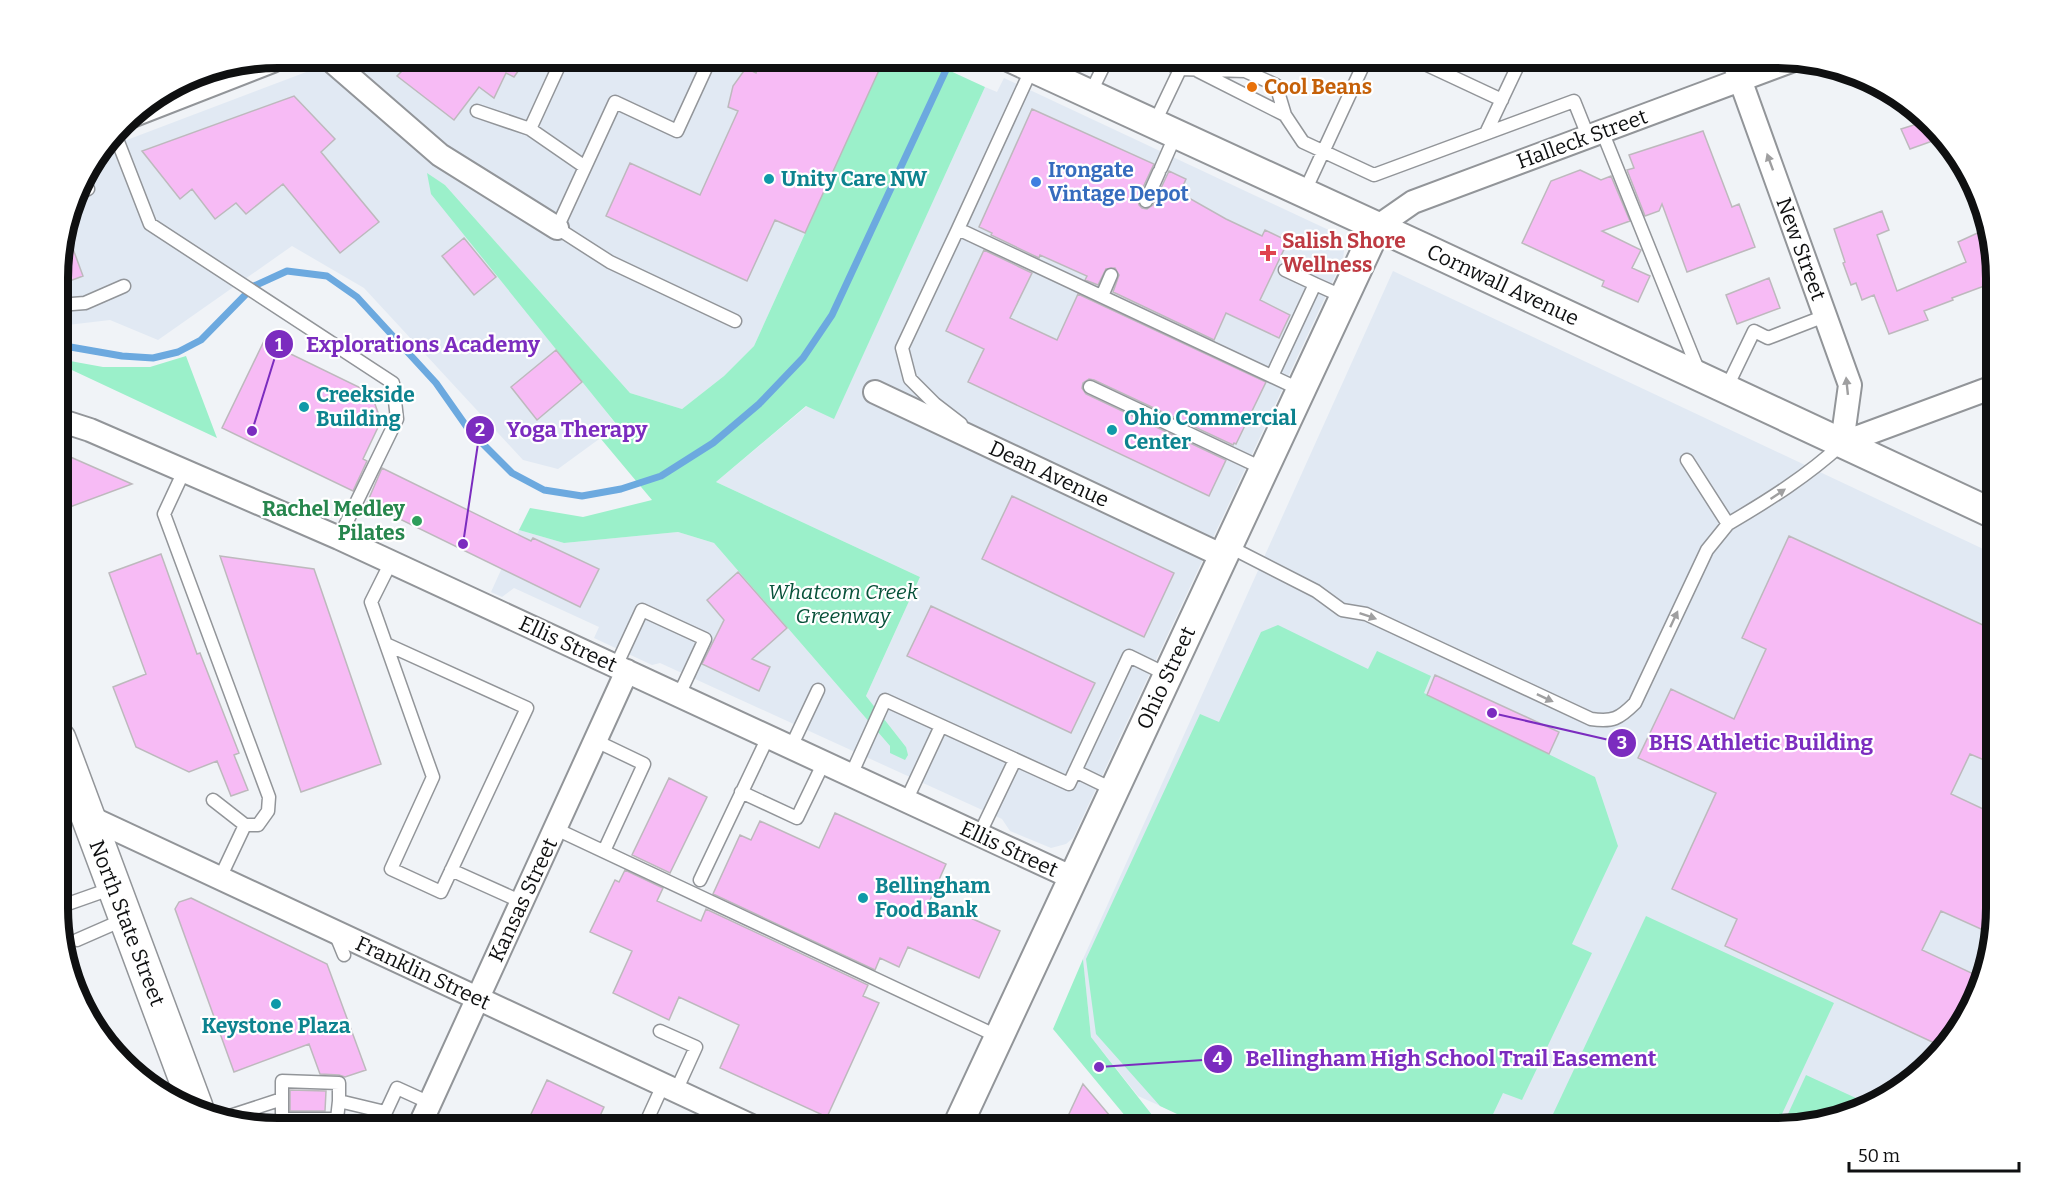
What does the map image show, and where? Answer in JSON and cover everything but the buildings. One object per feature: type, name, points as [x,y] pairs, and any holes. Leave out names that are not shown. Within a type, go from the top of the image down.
[{"type":"main road","name":"North State Street","points":[[68,777],[76,810],[114,887],[126,918],[182,1095]]},
{"type":"street","points":[[340,68],[440,155],[557,228]]},
{"type":"street","name":"Cornwall Avenue","points":[[1033,68],[1985,510]]},
{"type":"street","name":"New Street","points":[[1736,68],[1850,385],[1842,444]]},
{"type":"street","name":"Halleck Street","points":[[1377,226],[1413,202],[1772,68]]},
{"type":"street","points":[[170,98],[235,72]]},
{"type":"street","name":"Ohio Street","points":[[961,1118],[1377,226]]},
{"type":"street","points":[[1842,444],[1985,390]]},
{"type":"street","name":"Dean Avenue","points":[[875,392],[991,447],[1226,551]]},
{"type":"street","name":"Ellis Street","points":[[68,423],[90,430],[339,538],[1073,878]]},
{"type":"street","name":"Kansas Street","points":[[423,1118],[596,741],[622,669]]},
{"type":"street","name":"Franklin Street","points":[[76,810],[670,1088],[722,1118]]},
{"type":"lane","points":[[530,129],[558,68]]},
{"type":"lane","points":[[706,68],[677,131],[615,102],[557,228],[610,262],[735,321]]},
{"type":"lane","points":[[991,447],[935,404],[910,379],[902,348],[958,229],[1016,68]]},
{"type":"lane","points":[[1090,94],[1102,68]]},
{"type":"lane","points":[[1146,201],[1160,170],[1165,129],[1182,68]]},
{"type":"lane","points":[[1304,193],[1362,68]]},
{"type":"lane","points":[[1434,68],[1502,100]]},
{"type":"lane","points":[[1486,134],[1517,68]]},
{"type":"lane","points":[[1194,69],[1285,115]]},
{"type":"lane","points":[[1194,69],[1245,71],[1276,85],[1285,115],[1304,142],[1374,175],[1574,101],[1595,134],[1701,377]]},
{"type":"lane","points":[[477,111],[530,129],[585,167]]},
{"type":"lane","points":[[118,142],[150,224],[393,384],[397,419],[339,538]]},
{"type":"lane","points":[[958,229],[1107,303],[1301,390]]},
{"type":"lane","points":[[1285,270],[1344,297]]},
{"type":"lane","points":[[1107,303],[1111,275]]},
{"type":"lane","points":[[1272,376],[1315,284]]},
{"type":"lane","points":[[68,304],[85,303],[124,286]]},
{"type":"lane","points":[[1726,389],[1754,331],[1768,338],[1825,316]]},
{"type":"lane","points":[[1090,387],[1264,469]]},
{"type":"lane","points":[[1226,551],[1316,591],[1342,610],[1366,614],[1591,719],[1608,722],[1623,716],[1635,704],[1707,550],[1728,524],[1775,497],[1819,465],[1842,444]]},
{"type":"lane","points":[[1687,460],[1728,524]]},
{"type":"lane","points":[[184,471],[164,514],[269,797],[268,811],[258,825],[245,825],[213,800]]},
{"type":"lane","points":[[386,644],[526,708],[441,892],[391,869],[433,777],[371,602],[391,562]]},
{"type":"lane","points":[[622,669],[642,610],[705,639],[679,695]]},
{"type":"lane","points":[[851,775],[885,700],[1068,784],[1129,656],[1168,675]]},
{"type":"lane","points":[[790,747],[818,690]]},
{"type":"lane","points":[[906,801],[941,726]]},
{"type":"lane","points":[[700,880],[768,737]]},
{"type":"lane","points":[[596,741],[644,764],[604,851]]},
{"type":"lane","points":[[979,835],[1015,760]]},
{"type":"lane","points":[[741,792],[797,818],[824,762]]},
{"type":"lane","points":[[1075,771],[1114,790]]},
{"type":"lane","points":[[220,878],[245,825]]},
{"type":"lane","points":[[556,829],[999,1037]]},
{"type":"lane","points":[[451,870],[522,902]]},
{"type":"lane","points":[[68,904],[114,887]]},
{"type":"lane","points":[[76,940],[126,918]]},
{"type":"lane","points":[[335,932],[344,955]]},
{"type":"lane","points":[[650,1118],[696,1047],[660,1031]]},
{"type":"lane","points":[[285,1118],[282,1081],[339,1083],[337,1118]]},
{"type":"lane","points":[[383,1118],[397,1088],[430,1103]]},
{"type":"lane","points":[[237,1114],[282,1099]]},
{"type":"lane","points":[[339,1101],[386,1112]]},
{"type":"shaded area","points":[[317,68],[880,68],[754,346],[724,376],[682,409],[630,393],[445,185],[427,174],[617,426],[558,469],[523,460],[364,288],[292,246],[158,340],[110,320],[68,325],[68,264],[75,223],[89,185],[116,144]]},
{"type":"shaded area","points":[[1004,78],[1331,231],[1342,243],[1344,251],[1343,259],[1073,838],[1066,844],[1051,848],[1010,831],[1002,819],[660,663],[652,665],[594,638],[599,627],[514,588],[502,597],[491,592],[519,530],[564,543],[678,532],[714,543],[891,749],[906,747],[866,696],[920,577],[716,482],[807,406],[834,418],[985,87],[997,92]]},
{"type":"shaded area","points":[[1393,271],[1985,550],[1984,936],[1974,976],[1964,1001],[1950,1025],[1914,1066],[1892,1083],[1868,1097],[1830,1111],[1789,1118],[1187,1118],[1138,1096],[1091,1037],[1083,959]]},
{"type":"green space","name":"Whatcom Creek Greenway","points":[[880,68],[944,68],[985,87],[834,419],[806,406],[716,482],[920,577],[866,696],[906,747],[908,755],[905,760],[890,753],[890,746],[714,543],[678,532],[564,543],[519,530],[530,508],[583,517],[652,500],[601,439],[617,425],[431,194],[427,173],[445,185],[630,393],[682,409],[724,376],[754,346]]},
{"type":"green space","points":[[186,356],[217,438],[68,368],[68,361],[103,367],[150,367]]},
{"type":"green space","points":[[1278,625],[1368,669],[1377,651],[1431,676],[1424,693],[1595,777],[1618,846],[1572,944],[1592,953],[1522,1100],[1503,1093],[1491,1118],[1186,1118],[1160,1106],[1096,1034],[1086,959],[1200,714],[1219,722],[1261,632]]},
{"type":"green space","points":[[1646,916],[1834,1003],[1780,1118],[1551,1118]]},
{"type":"green space","points":[[1083,959],[1091,1037],[1154,1118],[1127,1118],[1053,1029]]},
{"type":"green space","points":[[1806,1075],[1860,1100],[1830,1111],[1786,1118]]},
{"type":"waterway","points":[[68,347],[122,356],[153,358],[178,352],[201,340],[254,286],[287,271],[327,276],[357,297],[436,383],[469,430],[512,473],[544,490],[582,496],[621,489],[661,476],[713,443],[759,404],[803,358],[832,315],[947,68]]},
{"type":"place","name":"Cool Beans","points":[[1252,87]]},
{"type":"place","name":"Unity Care NW","points":[[769,179]]},
{"type":"place","name":"Irongate Vintage Depot","points":[[1036,182]]},
{"type":"place","name":"Salish Shore Wellness","points":[[1268,253]]},
{"type":"place","name":"Creekside Building","points":[[304,407]]},
{"type":"place","name":"Ohio Commercial Center","points":[[1112,430]]},
{"type":"place","name":"Explorations Academy","points":[[252,431]]},
{"type":"place","name":"Rachel Medley Pilates","points":[[417,521]]},
{"type":"place","name":"Yoga Therapy","points":[[463,544]]},
{"type":"place","name":"BHS Athletic Building","points":[[1492,713]]},
{"type":"place","name":"Bellingham Food Bank","points":[[863,898]]},
{"type":"place","name":"Keystone Plaza","points":[[276,1004]]},
{"type":"place","name":"Bellingham High School Trail Easement","points":[[1099,1067]]}]
